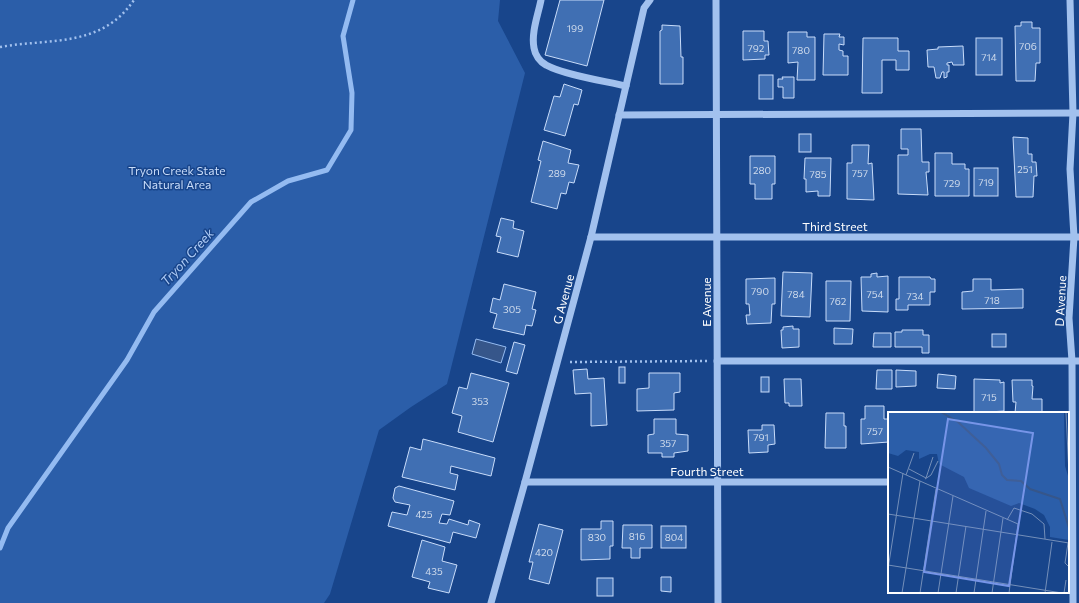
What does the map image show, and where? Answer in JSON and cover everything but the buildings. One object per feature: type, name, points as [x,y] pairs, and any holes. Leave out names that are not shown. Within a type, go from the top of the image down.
[{"type":"street","points":[[541,0],[534,39],[534,48],[539,59],[545,65],[558,70],[626,86]]},
{"type":"street","name":"G Avenue","points":[[491,603],[591,237],[644,8],[650,0]]},
{"type":"street","name":"E Avenue","points":[[716,0],[718,603]]},
{"type":"street","name":"D Avenue","points":[[1070,0],[1076,114],[1070,169],[1076,237],[1069,318],[1076,361],[1073,603]]},
{"type":"street","points":[[619,115],[1076,114]]},
{"type":"street","name":"Third Street","points":[[591,237],[1076,237]]},
{"type":"street","points":[[717,361],[1076,361]]},
{"type":"street","name":"Fourth Street","points":[[525,482],[888,482]]},
{"type":"path","points":[[0,47],[28,42],[72,39],[96,32],[118,20],[134,0]]},
{"type":"path","points":[[558,362],[717,361]]},
{"type":"green space","name":"Tryon Creek State Natural Area","points":[[0,0],[500,0],[498,21],[525,73],[447,384],[379,430],[330,594],[324,603],[0,603]]},
{"type":"shaded area","points":[[476,339],[506,347],[501,363],[472,354]]},
{"type":"waterway","name":"Tryon Creek","points":[[0,548],[8,528],[127,360],[154,312],[251,202],[288,181],[327,170],[351,130],[352,93],[343,36],[353,0]]}]
